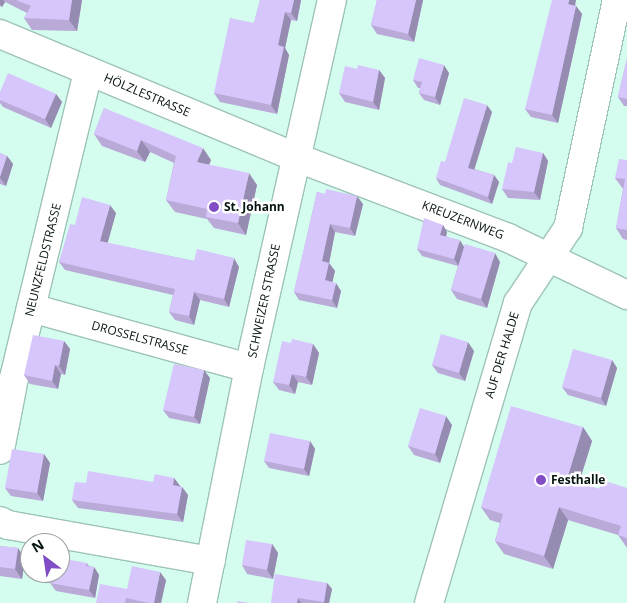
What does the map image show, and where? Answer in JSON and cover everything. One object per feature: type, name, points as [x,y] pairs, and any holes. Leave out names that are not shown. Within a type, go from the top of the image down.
[{"type":"street","name":"SCHWEIZER STRASSE","points":[[202,603],[249,368],[295,157],[332,0]]},
{"type":"street","name":"AUF DER HALDE","points":[[429,603],[518,303],[568,228],[617,0]]},
{"type":"street","name":"HÖLZLESTRASSE","points":[[0,34],[295,157]]},
{"type":"street","name":"NEUNZFELDSTRASSE","points":[[0,450],[31,308],[88,71]]},
{"type":"street","name":"KREUZERNWEG","points":[[295,157],[508,238],[627,295]]},
{"type":"street","name":"DROSSELSTRASSE","points":[[31,308],[249,368]]},
{"type":"street","points":[[0,521],[8,525],[211,561]]},
{"type":"building","points":[[16,0],[72,0],[69,20],[24,18],[31,6]]},
{"type":"building","points":[[260,0],[294,0],[291,13],[285,12],[278,45],[284,47],[271,105],[214,93],[230,18],[254,23]]},
{"type":"building","points":[[377,0],[416,0],[408,34],[371,25]]},
{"type":"building","points":[[552,0],[569,0],[568,4],[576,6],[552,115],[525,109]]},
{"type":"building","points":[[419,58],[444,65],[435,97],[419,93],[422,82],[413,80]]},
{"type":"building","points":[[627,58],[627,99],[618,97]]},
{"type":"building","points":[[358,65],[379,70],[373,102],[339,93],[345,66],[357,69]]},
{"type":"building","points":[[8,73],[56,94],[45,119],[0,100],[0,92]]},
{"type":"building","points":[[464,98],[487,105],[468,168],[494,175],[488,197],[436,178],[441,161],[445,162]]},
{"type":"building","points":[[104,108],[203,148],[197,162],[249,173],[238,223],[206,217],[207,209],[166,200],[176,156],[141,140],[137,151],[94,134]]},
{"type":"building","points":[[516,147],[543,153],[534,192],[502,189],[508,162],[512,163]]},
{"type":"building","points":[[0,153],[7,156],[0,177]]},
{"type":"building","points":[[619,159],[627,160],[627,230],[616,228],[625,179],[615,178]]},
{"type":"building","points":[[326,189],[357,196],[350,228],[330,224],[322,261],[329,263],[325,280],[336,283],[332,300],[294,292],[317,192],[325,194]]},
{"type":"building","points":[[82,197],[110,205],[100,241],[194,261],[197,249],[234,258],[224,299],[194,292],[189,316],[169,312],[175,289],[59,262],[70,224],[75,225]]},
{"type":"building","points":[[424,218],[443,225],[440,235],[460,240],[454,259],[417,249]]},
{"type":"building","points":[[465,244],[495,253],[481,299],[451,290]]},
{"type":"building","points":[[441,334],[468,342],[459,373],[432,365]]},
{"type":"building","points":[[33,335],[64,341],[59,366],[55,365],[52,381],[24,375]]},
{"type":"building","points":[[292,339],[313,344],[306,377],[292,374],[289,385],[273,382],[282,341],[291,343]]},
{"type":"building","points":[[573,349],[612,360],[601,398],[562,387]]},
{"type":"building","points":[[174,364],[204,370],[194,417],[163,410]]},
{"type":"building","name":"Festhalle","points":[[511,406],[583,427],[567,479],[599,489],[602,480],[627,488],[627,538],[618,535],[621,526],[559,507],[544,556],[495,541],[503,514],[481,507]]},
{"type":"building","points":[[420,408],[446,416],[435,454],[408,446]]},
{"type":"building","points":[[270,433],[310,441],[304,469],[264,461]]},
{"type":"building","points":[[12,449],[44,454],[37,493],[5,488]]},
{"type":"building","points":[[88,471],[153,482],[155,474],[174,478],[173,485],[182,487],[177,514],[72,500],[75,482],[86,483]]},
{"type":"building","points":[[246,540],[272,544],[267,570],[242,565]]},
{"type":"building","points":[[0,546],[18,548],[15,569],[0,567]]},
{"type":"building","points":[[70,560],[87,563],[86,566],[94,567],[89,590],[50,583],[70,583]]},
{"type":"building","points":[[132,566],[160,572],[154,603],[126,598],[125,603],[96,603],[100,584],[127,589]]},
{"type":"building","points":[[275,574],[327,583],[324,602],[298,598],[297,603],[271,603]]},
{"type":"place","name":"St. Johann","points":[[214,207]]},
{"type":"place","name":"Festhalle","points":[[541,480]]}]
